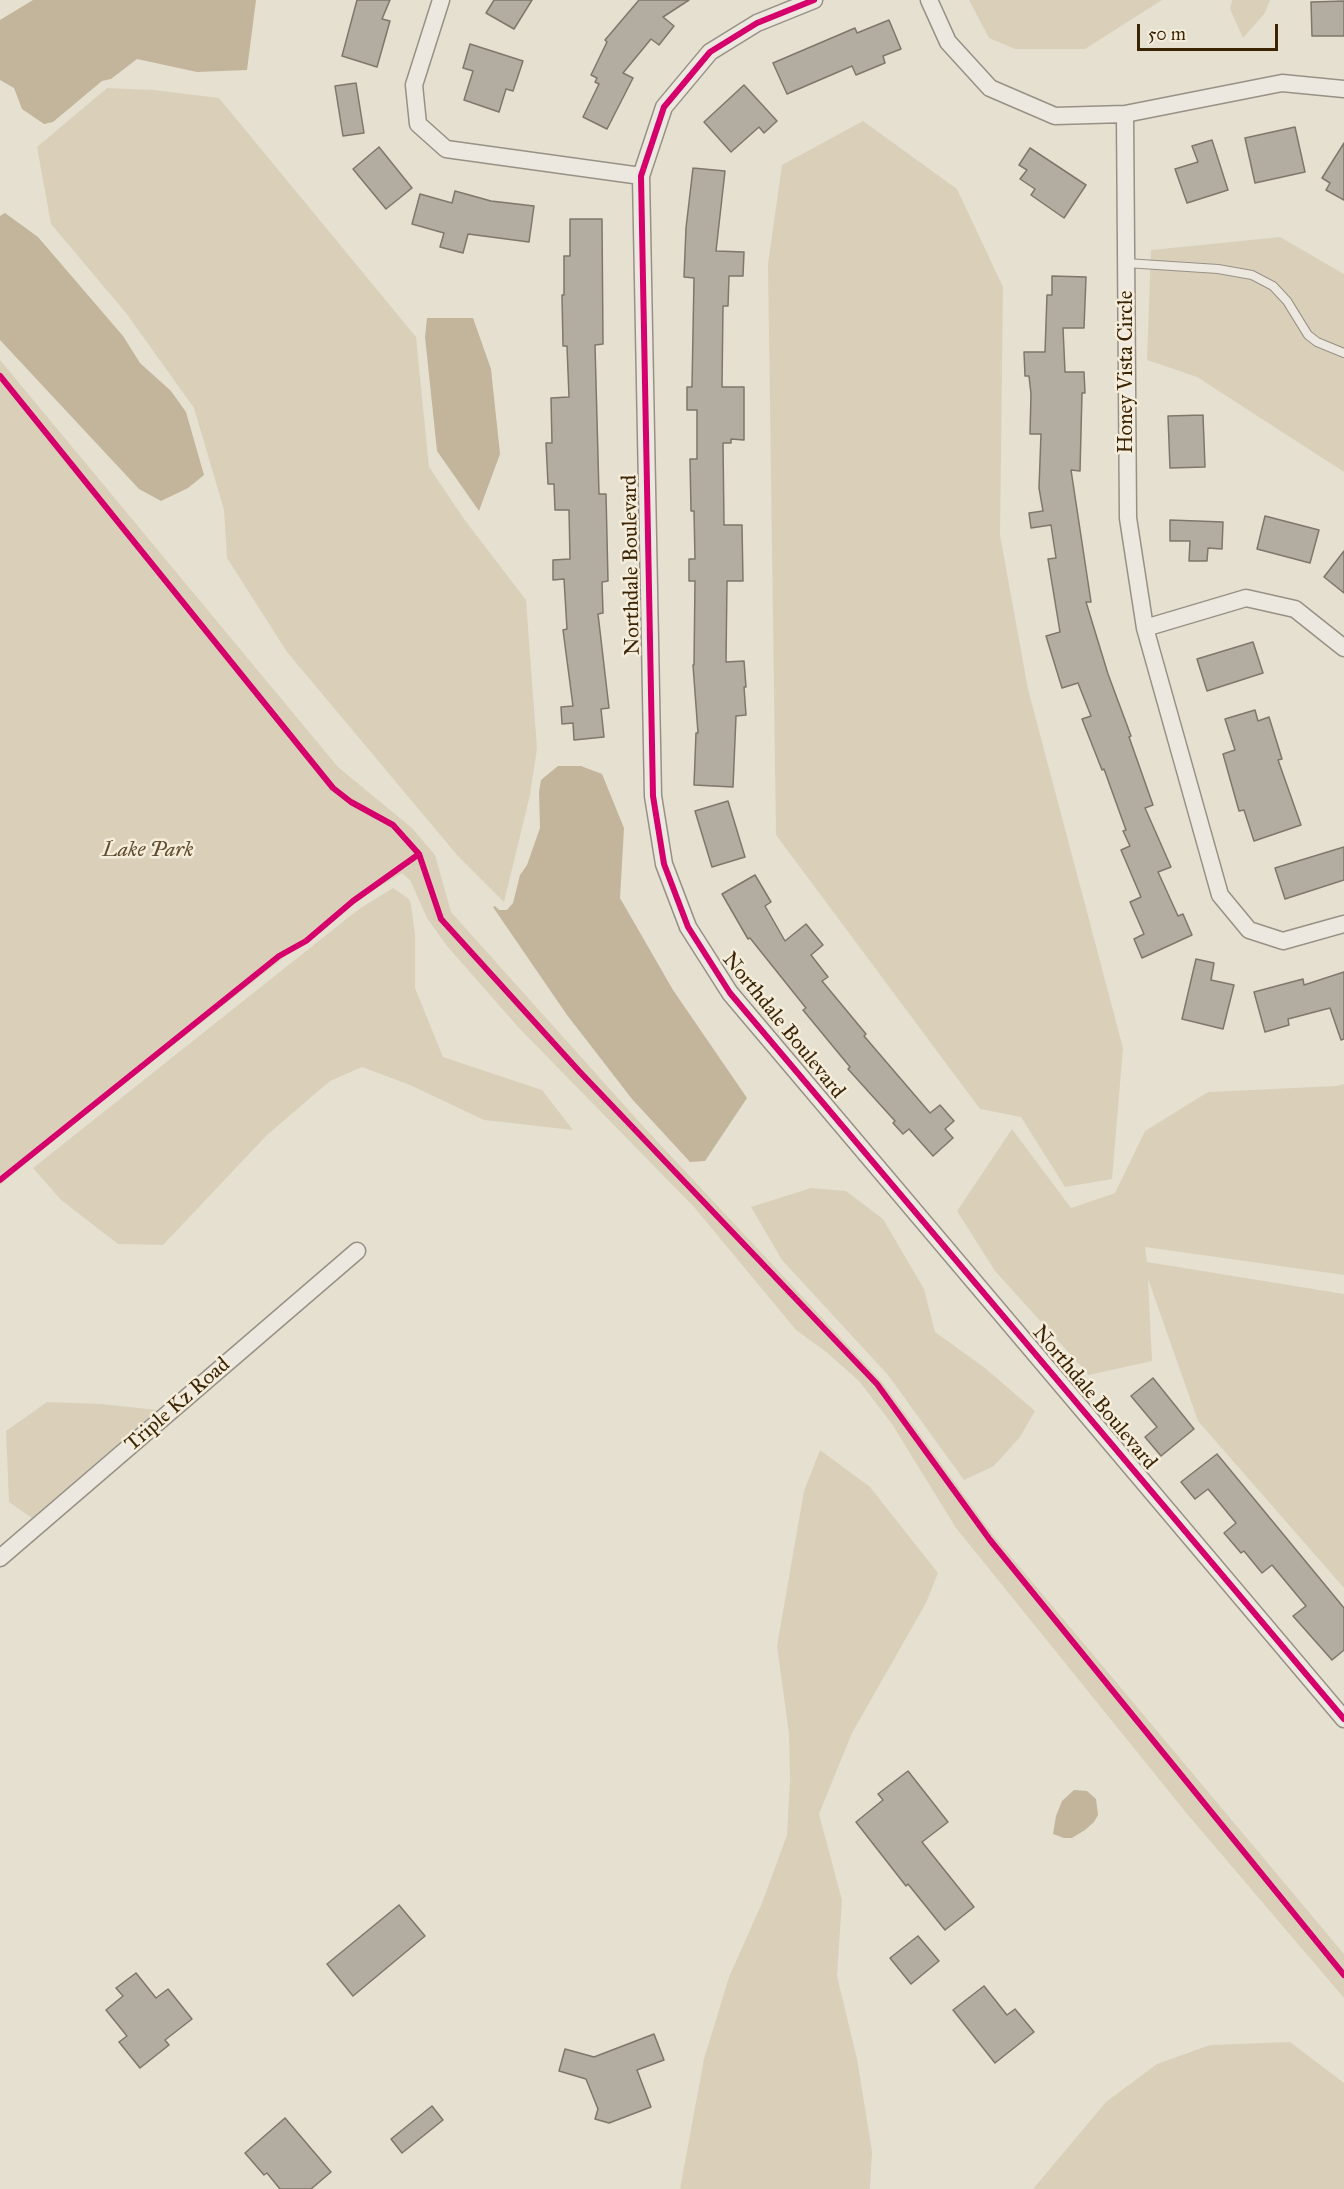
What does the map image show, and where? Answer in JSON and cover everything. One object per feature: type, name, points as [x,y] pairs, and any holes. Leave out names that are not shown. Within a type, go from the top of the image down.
[{"type":"street","points":[[441,0],[414,85],[418,124],[446,149],[641,176]]},
{"type":"street","name":"Northdale Boulevard","points":[[814,0],[757,23],[710,52],[664,107],[641,176],[653,796],[664,864],[688,927],[730,993],[1344,1719]]},
{"type":"street","points":[[930,0],[948,42],[990,88],[1054,116],[1125,114],[1282,83],[1344,89]]},
{"type":"street","name":"Honey Vista Circle","points":[[1125,114],[1128,518],[1145,628],[1220,895],[1249,930],[1283,940],[1344,924]]},
{"type":"street","points":[[1145,628],[1246,598],[1295,609],[1344,648]]},
{"type":"street","name":"Triple Kz Road","points":[[0,1558],[357,1251]]},
{"type":"lane","points":[[1126,263],[1218,268],[1252,275],[1273,286],[1287,301],[1308,335],[1317,342],[1344,353]]},
{"type":"green space","points":[[969,0],[1162,0],[1085,49],[1015,49],[989,38]]},
{"type":"green space","points":[[1232,0],[1270,0],[1265,13],[1243,38],[1230,9]]},
{"type":"green space","points":[[107,88],[154,90],[219,98],[416,337],[429,467],[464,519],[526,600],[537,749],[530,795],[504,902],[457,855],[287,652],[227,558],[224,510],[194,408],[126,313],[51,224],[37,147]]},
{"type":"green space","points":[[863,121],[957,189],[1003,287],[1000,535],[1028,689],[1123,1048],[1112,1179],[1065,1187],[1021,1117],[980,1109],[776,835],[768,264],[782,165]]},
{"type":"green space","points":[[1280,237],[1344,274],[1344,472],[1197,377],[1147,360],[1151,250]]},
{"type":"green space","name":"Lake Park","points":[[0,360],[338,767],[412,828],[435,855],[451,912],[642,1125],[882,1382],[992,1534],[1344,1954],[1344,1998],[1188,1815],[956,1528],[892,1424],[859,1381],[825,1351],[796,1330],[694,1207],[519,1028],[447,946],[427,918],[410,880],[402,873],[354,902],[0,1185]]},
{"type":"green space","points":[[393,888],[409,899],[411,904],[415,935],[415,988],[443,1057],[542,1090],[573,1130],[484,1120],[410,1085],[362,1067],[330,1081],[267,1135],[163,1245],[118,1244],[61,1200],[33,1168],[359,909]]},
{"type":"green space","points":[[1344,1084],[1344,1275],[1145,1247],[1147,1262],[1344,1294],[1344,1588],[1198,1421],[1148,1279],[1152,1361],[1089,1375],[995,1271],[957,1211],[1012,1129],[1071,1208],[1115,1193],[1145,1131],[1208,1092]]},
{"type":"green space","points":[[811,1188],[846,1191],[883,1219],[924,1289],[935,1332],[985,1368],[1035,1411],[1020,1437],[994,1466],[964,1480],[888,1375],[782,1260],[751,1207]]},
{"type":"green space","points":[[47,1402],[102,1404],[157,1410],[32,1518],[9,1502],[6,1431]]},
{"type":"green space","points":[[820,1450],[870,1487],[938,1573],[926,1603],[852,1733],[819,1814],[842,1900],[837,1976],[857,2059],[872,2151],[870,2189],[680,2189],[704,2059],[729,1977],[762,1903],[787,1835],[790,1780],[789,1734],[777,1646],[804,1491]]},
{"type":"green space","points":[[1290,2042],[1344,2083],[1344,2189],[1033,2189],[1106,2102],[1157,2064],[1210,2045]]},
{"type":"shaded area","points":[[33,0],[256,0],[247,70],[197,72],[137,59],[111,79],[102,81],[53,122],[44,124],[22,109],[14,88],[0,80],[0,20]]},
{"type":"shaded area","points":[[5,213],[38,237],[123,336],[140,363],[171,391],[186,412],[204,475],[188,488],[161,501],[139,489],[0,340],[0,216]]},
{"type":"shaded area","points":[[427,318],[473,318],[491,369],[500,454],[479,511],[437,451],[425,337]]},
{"type":"shaded area","points":[[558,766],[581,766],[602,774],[624,828],[620,898],[673,990],[747,1098],[705,1161],[690,1162],[632,1099],[567,1015],[493,907],[507,910],[513,903],[520,875],[527,865],[540,828],[541,780]]},
{"type":"shaded area","points":[[1074,1790],[1087,1791],[1096,1799],[1098,1815],[1085,1830],[1072,1838],[1064,1838],[1053,1834],[1056,1816],[1062,1801]]},
{"type":"building","points":[[357,0],[390,0],[382,19],[390,21],[377,67],[342,56]]},
{"type":"building","points":[[494,0],[532,0],[514,29],[486,13]]},
{"type":"building","points":[[639,0],[689,0],[663,17],[674,26],[659,45],[651,39],[623,73],[633,78],[607,129],[583,117],[599,84],[595,82],[597,78],[591,75],[607,42],[605,40]]},
{"type":"building","points":[[1344,1],[1344,36],[1312,36],[1311,2]]},
{"type":"building","points":[[889,20],[901,49],[883,56],[885,63],[856,75],[852,66],[787,94],[773,63],[855,28],[857,33]]},
{"type":"building","points":[[470,44],[523,61],[513,91],[506,89],[499,112],[464,100],[473,71],[463,68]]},
{"type":"building","points":[[356,83],[364,133],[343,136],[335,86]]},
{"type":"building","points":[[744,85],[777,121],[764,133],[759,127],[731,152],[704,122]]},
{"type":"building","points":[[1295,127],[1305,172],[1255,183],[1245,138]]},
{"type":"building","points":[[1212,140],[1228,190],[1187,203],[1175,169],[1198,162],[1192,146]]},
{"type":"building","points":[[1344,143],[1344,200],[1326,190],[1330,183],[1322,178]]},
{"type":"building","points":[[379,147],[412,188],[386,209],[353,169]]},
{"type":"building","points":[[1030,148],[1086,185],[1064,218],[1031,195],[1035,189],[1020,179],[1027,170],[1019,165]]},
{"type":"building","points":[[693,168],[725,171],[716,251],[744,252],[743,276],[729,276],[728,306],[723,306],[722,387],[744,387],[744,440],[731,439],[731,443],[723,443],[724,525],[742,525],[743,581],[727,581],[726,662],[744,661],[746,687],[744,687],[746,715],[736,716],[733,787],[694,785],[696,733],[698,733],[693,665],[695,581],[689,581],[689,559],[695,559],[690,459],[697,459],[697,410],[687,410],[687,387],[692,387],[694,278],[684,277],[686,228]]},
{"type":"building","points":[[455,191],[491,201],[534,206],[529,242],[468,234],[463,253],[440,247],[444,233],[412,224],[420,194],[452,203]]},
{"type":"building","points":[[570,219],[602,219],[603,344],[595,345],[599,494],[606,494],[608,581],[602,582],[603,613],[598,614],[609,708],[601,709],[604,737],[574,740],[573,723],[562,724],[561,707],[573,706],[563,630],[567,629],[564,579],[553,580],[553,560],[570,559],[569,510],[555,510],[554,484],[548,484],[546,443],[552,443],[551,398],[569,397],[567,346],[563,346],[562,295],[564,295],[564,256],[570,256]]},
{"type":"building","points":[[1052,276],[1086,277],[1084,328],[1063,328],[1065,372],[1084,372],[1085,393],[1082,393],[1080,471],[1071,470],[1091,602],[1086,602],[1153,805],[1145,808],[1171,867],[1158,872],[1178,916],[1183,914],[1192,935],[1142,958],[1134,939],[1144,934],[1130,902],[1141,897],[1121,850],[1130,846],[1123,831],[1126,830],[1104,769],[1102,770],[1082,719],[1091,716],[1078,683],[1062,688],[1046,636],[1060,632],[1048,559],[1056,558],[1051,525],[1031,528],[1029,513],[1043,511],[1039,488],[1041,434],[1030,434],[1031,394],[1029,376],[1025,376],[1024,352],[1045,352],[1047,295],[1052,295]]},
{"type":"building","points":[[1203,415],[1205,467],[1170,468],[1168,416]]},
{"type":"building","points":[[1265,516],[1319,530],[1310,563],[1257,549]]},
{"type":"building","points":[[1170,520],[1223,522],[1222,549],[1208,548],[1207,561],[1189,561],[1190,541],[1170,541]]},
{"type":"building","points":[[1344,551],[1344,593],[1324,577]]},
{"type":"building","points":[[1253,642],[1263,673],[1207,691],[1197,659]]},
{"type":"building","points":[[1255,710],[1258,721],[1269,717],[1282,759],[1278,760],[1301,825],[1254,841],[1244,810],[1239,811],[1223,754],[1235,750],[1225,719]]},
{"type":"building","points":[[728,801],[745,857],[712,867],[695,811]]},
{"type":"building","points":[[1344,847],[1344,880],[1285,899],[1275,868]]},
{"type":"building","points":[[755,875],[771,902],[765,906],[785,941],[806,924],[823,945],[811,955],[828,977],[822,981],[866,1034],[864,1036],[930,1113],[940,1105],[954,1121],[945,1129],[953,1138],[933,1156],[909,1129],[903,1134],[893,1123],[895,1121],[848,1069],[850,1067],[803,1010],[806,1008],[750,938],[748,939],[722,894]]},
{"type":"building","points":[[1196,959],[1214,963],[1211,980],[1234,985],[1223,1029],[1182,1019]]},
{"type":"building","points":[[1344,972],[1344,1039],[1341,1040],[1330,1008],[1288,1019],[1289,1025],[1265,1032],[1254,992],[1303,979],[1304,985]]},
{"type":"building","points":[[1153,1378],[1194,1429],[1161,1456],[1145,1437],[1157,1427],[1131,1396]]},
{"type":"building","points":[[1217,1454],[1344,1608],[1344,1650],[1332,1660],[1293,1616],[1306,1606],[1272,1565],[1262,1573],[1244,1551],[1241,1553],[1224,1533],[1236,1523],[1208,1489],[1195,1499],[1181,1482]]},
{"type":"building","points":[[908,1771],[948,1822],[922,1842],[974,1907],[945,1930],[908,1884],[906,1886],[856,1822],[883,1800],[878,1794]]},
{"type":"building","points":[[399,1905],[425,1936],[353,1996],[327,1964]]},
{"type":"building","points":[[918,1936],[939,1961],[911,1984],[890,1958]]},
{"type":"building","points":[[136,1973],[156,1998],[168,1989],[192,2019],[165,2040],[169,2045],[140,2068],[119,2042],[127,2036],[106,2010],[123,1996],[116,1988]]},
{"type":"building","points":[[984,1986],[1007,2015],[1015,2009],[1034,2032],[995,2063],[953,2010]]},
{"type":"building","points":[[654,2034],[664,2060],[637,2070],[651,2107],[609,2123],[595,2119],[598,2109],[586,2079],[559,2071],[565,2049],[594,2057]]},
{"type":"building","points":[[432,2106],[443,2120],[402,2153],[391,2139]]},
{"type":"building","points":[[285,2118],[331,2172],[311,2189],[280,2189],[267,2173],[264,2175],[245,2153]]},
{"type":"cycle path","points":[[814,0],[757,23],[710,52],[664,107],[641,176],[653,796],[664,864],[688,927],[730,993],[1344,1719]]},
{"type":"cycle path","points":[[0,376],[333,788],[351,802],[393,825],[419,854],[441,919],[579,1071],[877,1384],[990,1540],[1344,1975]]},
{"type":"cycle path","points":[[0,1180],[279,956],[306,941],[353,901],[419,854]]}]
